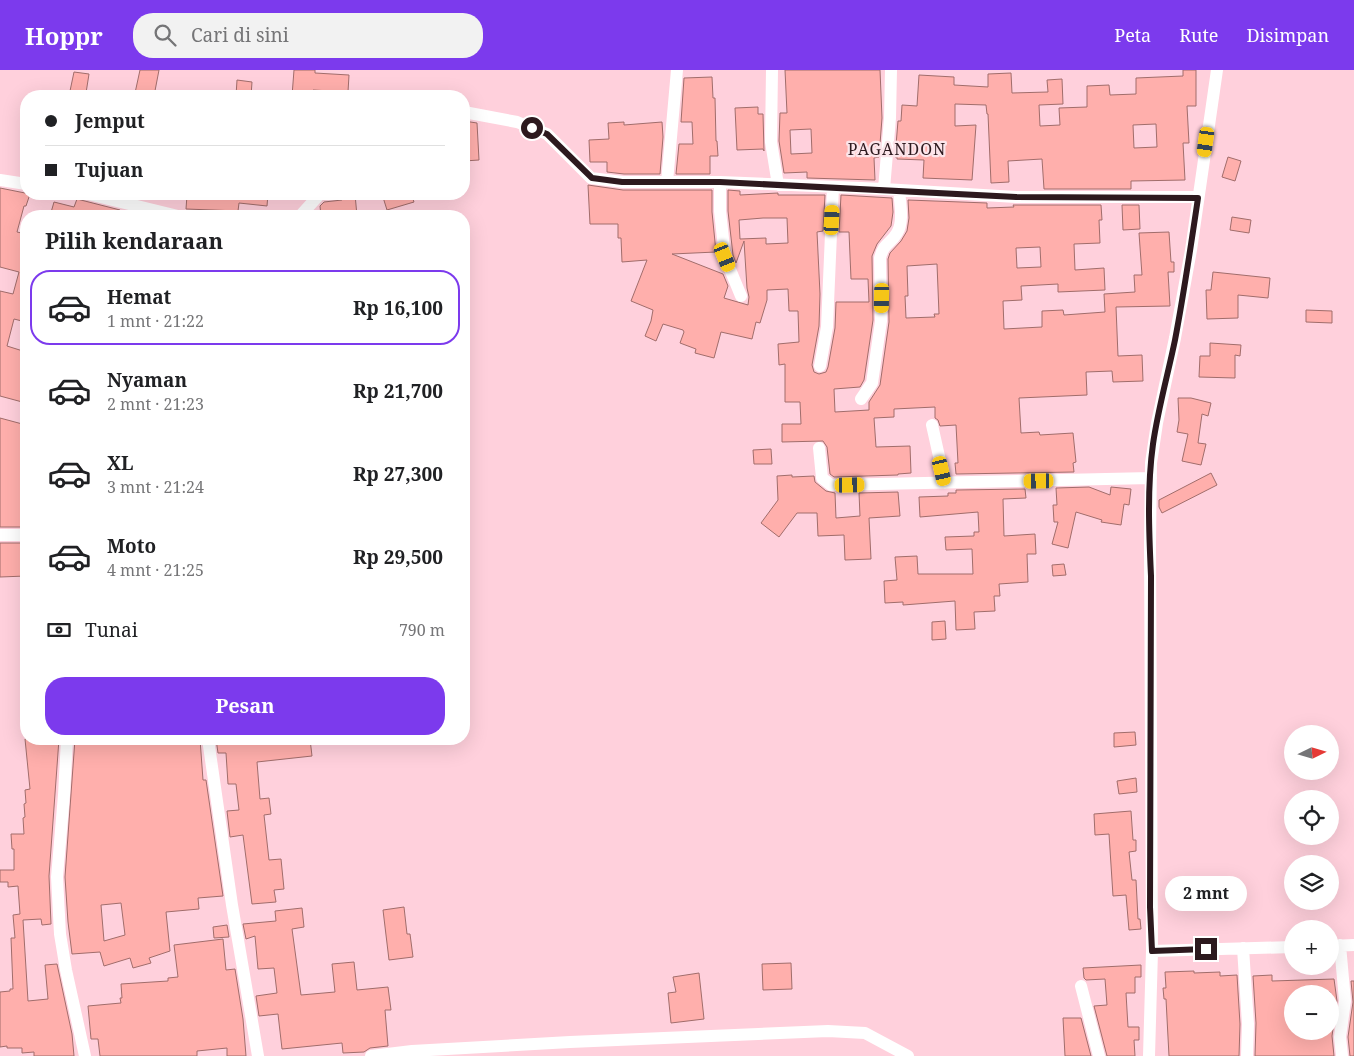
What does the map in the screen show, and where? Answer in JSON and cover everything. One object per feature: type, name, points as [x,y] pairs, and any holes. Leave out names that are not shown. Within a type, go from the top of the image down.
[{"type":"street","points":[[667,182],[677,70]]},
{"type":"street","points":[[772,70],[771,142],[778,185]]},
{"type":"street","points":[[884,189],[890,118],[891,70]]},
{"type":"street","points":[[1149,1056],[1152,951],[1150,843],[1151,478],[1154,437],[1175,338],[1217,70]]},
{"type":"street","points":[[470,113],[517,122],[547,134],[592,178],[622,182],[720,182],[1016,197],[1198,198]]},
{"type":"street","points":[[0,180],[20,183]]},
{"type":"street","points":[[720,182],[720,211],[725,257],[741,296]]},
{"type":"street","points":[[820,366],[826,327],[834,187]]},
{"type":"street","points":[[861,399],[872,383],[881,321],[880,258],[882,248],[894,238],[901,225],[899,190]]},
{"type":"street","points":[[106,200],[135,210]]},
{"type":"street","points":[[305,210],[315,200]]},
{"type":"street","points":[[932,425],[945,483]]},
{"type":"street","points":[[819,448],[822,478],[831,485],[1151,478]]},
{"type":"street","points":[[0,535],[20,535]]},
{"type":"street","points":[[67,745],[57,878],[62,943],[85,1056]]},
{"type":"street","points":[[209,745],[232,905],[258,1056]]},
{"type":"street","points":[[1339,946],[1354,945]]},
{"type":"street","points":[[1152,951],[1284,947]]},
{"type":"street","points":[[1243,948],[1248,1024],[1247,1056]]},
{"type":"street","points":[[1339,968],[1345,1001],[1340,1037],[1342,1056]]},
{"type":"street","points":[[1081,986],[1099,1056]]},
{"type":"street","points":[[371,1056],[412,1051],[570,1042],[828,1031],[865,1032],[908,1056]]},
{"type":"building","points":[[140,70],[159,70],[155,90],[136,90]]},
{"type":"building","points":[[294,70],[315,70],[315,73],[349,75],[348,90],[292,90]]},
{"type":"building","points":[[785,70],[880,70],[882,118],[879,157],[874,158],[875,180],[807,178],[807,172],[784,173],[779,141],[780,113],[787,113]],"holes":[[[811,129],[812,153],[791,154],[790,130]]]},
{"type":"building","points":[[1183,70],[1196,70],[1196,106],[1187,106],[1189,143],[1183,143],[1185,180],[1131,181],[1131,189],[1044,189],[1042,159],[1008,161],[1009,182],[991,183],[986,105],[955,104],[955,126],[976,125],[972,180],[923,178],[924,160],[897,159],[895,157],[898,121],[901,121],[902,105],[917,106],[919,75],[954,77],[954,85],[988,87],[988,74],[1011,73],[1012,93],[1048,92],[1047,80],[1062,79],[1063,104],[1039,105],[1040,126],[1060,125],[1059,108],[1087,107],[1087,86],[1109,85],[1110,95],[1136,94],[1136,78],[1183,76]],"holes":[[[1156,124],[1157,147],[1134,148],[1133,125]]]},
{"type":"building","points":[[74,72],[89,74],[86,90],[70,90]]},
{"type":"building","points":[[712,77],[718,156],[710,156],[710,174],[676,174],[679,144],[693,144],[692,122],[681,122],[684,78]]},
{"type":"building","points":[[237,80],[252,82],[251,90],[236,90]]},
{"type":"building","points":[[758,107],[758,114],[763,114],[764,151],[763,149],[737,150],[735,108]]},
{"type":"building","points":[[470,122],[477,123],[479,160],[470,161]]},
{"type":"building","points":[[624,122],[624,125],[662,122],[663,137],[660,174],[607,172],[607,162],[590,162],[589,140],[609,139],[608,123]]},
{"type":"building","points":[[1228,157],[1241,161],[1235,181],[1222,177]]},
{"type":"building","points":[[588,185],[623,190],[712,190],[716,252],[672,254],[723,274],[728,286],[724,298],[748,305],[744,241],[736,263],[733,255],[728,211],[728,190],[740,191],[740,195],[778,193],[778,195],[825,195],[823,231],[817,232],[820,294],[819,326],[812,365],[814,372],[819,374],[826,372],[828,367],[835,328],[836,302],[869,302],[868,279],[851,279],[849,232],[839,232],[841,195],[892,198],[891,226],[877,244],[872,256],[873,320],[864,380],[860,387],[834,389],[835,412],[869,410],[869,402],[880,385],[889,322],[888,259],[890,253],[907,231],[909,218],[908,200],[987,203],[987,208],[1014,207],[1013,205],[1101,205],[1102,220],[1099,220],[1100,243],[1074,244],[1075,270],[1104,268],[1105,290],[1058,292],[1058,284],[1021,286],[1022,300],[1003,301],[1004,329],[1042,327],[1042,311],[1063,310],[1064,315],[1105,312],[1104,294],[1135,292],[1134,275],[1142,275],[1139,233],[1169,232],[1171,262],[1174,262],[1174,272],[1168,272],[1170,306],[1116,307],[1118,356],[1142,355],[1143,381],[1113,382],[1112,371],[1086,372],[1087,395],[1019,398],[1021,433],[1039,432],[1040,435],[1073,433],[1076,462],[1073,463],[1074,472],[956,474],[955,463],[958,463],[956,425],[940,426],[935,418],[935,407],[894,409],[894,417],[874,418],[876,447],[910,446],[911,473],[834,477],[830,474],[827,447],[823,441],[782,442],[782,424],[801,424],[800,402],[785,402],[785,364],[779,365],[778,344],[799,342],[798,311],[789,311],[788,289],[767,290],[767,300],[760,323],[756,322],[752,339],[721,332],[714,358],[695,353],[696,349],[680,343],[683,330],[663,324],[656,341],[645,336],[653,310],[631,301],[647,260],[622,262],[621,238],[618,238],[618,224],[590,224]],"holes":[[[787,218],[788,243],[766,244],[766,238],[740,239],[739,220]],[[1040,247],[1041,267],[1017,268],[1016,248]],[[937,264],[939,314],[934,314],[935,317],[906,318],[905,296],[908,296],[907,266]]]},
{"type":"building","points":[[0,188],[20,192],[20,200],[28,200],[23,210],[20,210],[17,232],[20,233],[20,320],[14,319],[7,346],[20,350],[20,401],[0,396],[0,291],[13,294],[19,272],[0,267]]},
{"type":"building","points":[[77,200],[81,200],[120,210],[52,210],[54,202],[74,207]]},
{"type":"building","points":[[187,200],[268,200],[267,206],[239,203],[238,210],[186,209]]},
{"type":"building","points":[[356,200],[356,210],[320,210],[320,206],[324,202]]},
{"type":"building","points":[[384,200],[413,200],[414,202],[387,210]]},
{"type":"building","points":[[1122,205],[1139,205],[1140,229],[1123,230]]},
{"type":"building","points":[[1232,217],[1251,220],[1249,233],[1230,230]]},
{"type":"building","points":[[1213,272],[1270,278],[1268,298],[1238,295],[1238,318],[1207,319],[1206,290],[1211,290]]},
{"type":"building","points":[[1306,310],[1332,311],[1332,323],[1306,322]]},
{"type":"building","points":[[1210,343],[1241,345],[1240,356],[1235,355],[1235,378],[1199,377],[1200,356],[1210,356]]},
{"type":"building","points":[[1178,398],[1191,398],[1211,403],[1208,416],[1202,414],[1198,443],[1206,444],[1201,465],[1182,461],[1188,434],[1177,432],[1179,420]]},
{"type":"building","points":[[0,418],[20,423],[20,527],[0,527]]},
{"type":"building","points":[[771,449],[772,464],[754,464],[753,450]]},
{"type":"building","points":[[1211,473],[1217,485],[1162,513],[1159,507],[1159,500]]},
{"type":"building","points":[[792,475],[792,477],[814,476],[815,482],[826,491],[835,493],[836,518],[860,516],[859,493],[898,492],[900,516],[869,518],[871,559],[845,560],[844,535],[818,536],[817,513],[797,513],[779,537],[761,523],[778,500],[777,476]]},
{"type":"building","points":[[1089,487],[1110,495],[1111,487],[1131,489],[1129,505],[1124,504],[1121,525],[1101,522],[1102,520],[1076,512],[1068,548],[1052,544],[1058,522],[1054,522],[1053,505],[1057,505],[1056,488]]},
{"type":"building","points":[[1025,489],[1026,498],[1003,499],[1004,536],[1035,534],[1036,554],[1027,554],[1028,582],[999,584],[1000,596],[994,596],[995,611],[974,612],[975,629],[956,630],[955,601],[903,605],[903,602],[885,603],[884,581],[897,580],[895,557],[917,556],[918,574],[973,574],[972,549],[946,550],[945,537],[974,536],[974,532],[979,532],[978,512],[920,517],[919,497],[948,496],[948,493],[956,493],[956,490]]},
{"type":"building","points":[[0,543],[20,543],[20,576],[0,577]]},
{"type":"building","points":[[1064,564],[1066,575],[1053,576],[1052,565]]},
{"type":"building","points":[[945,621],[946,639],[932,640],[932,622]]},
{"type":"building","points":[[1135,732],[1136,745],[1114,747],[1114,733]]},
{"type":"building","points":[[26,745],[59,745],[49,876],[51,924],[42,925],[41,919],[23,920],[28,1001],[48,999],[45,965],[57,964],[72,1034],[74,1056],[34,1056],[34,1052],[22,1053],[22,1048],[0,1047],[0,992],[13,989],[11,938],[15,938],[13,915],[20,914],[18,886],[8,887],[8,882],[0,882],[0,870],[14,870],[14,849],[12,849],[11,834],[24,834],[25,790],[30,789]]},
{"type":"building","points":[[75,745],[200,745],[203,780],[206,780],[223,896],[198,898],[199,909],[166,912],[170,951],[149,958],[151,963],[133,968],[130,958],[104,966],[100,952],[72,954],[65,877]],"holes":[[[121,903],[125,935],[104,941],[101,905]]]},
{"type":"building","points":[[217,745],[311,745],[312,756],[257,762],[260,799],[269,798],[271,814],[264,815],[269,860],[281,859],[284,889],[274,890],[276,902],[252,904],[243,835],[230,837],[227,811],[239,810],[236,784],[228,784],[226,753],[218,753]]},
{"type":"building","points":[[1136,778],[1137,792],[1119,794],[1117,781]]},
{"type":"building","points":[[1131,811],[1133,840],[1136,840],[1136,851],[1129,852],[1132,880],[1136,880],[1138,919],[1140,919],[1141,929],[1129,930],[1126,895],[1113,896],[1109,834],[1095,835],[1094,814]]},
{"type":"building","points":[[404,907],[407,934],[410,934],[413,957],[389,960],[383,910]]},
{"type":"building","points":[[302,908],[304,927],[292,929],[301,995],[335,992],[332,964],[354,962],[357,990],[388,987],[391,1010],[385,1010],[388,1046],[370,1048],[364,1052],[343,1053],[342,1043],[282,1049],[278,1014],[259,1016],[256,996],[277,993],[274,968],[258,969],[255,936],[246,939],[243,924],[276,921],[275,911]]},
{"type":"building","points":[[227,925],[229,937],[214,938],[213,927]]},
{"type":"building","points":[[223,939],[226,970],[235,969],[243,1019],[246,1056],[227,1056],[227,1048],[197,1051],[197,1056],[100,1056],[98,1039],[91,1039],[88,1006],[121,1003],[121,984],[168,981],[168,978],[178,977],[174,945]]},
{"type":"building","points":[[791,963],[792,989],[763,990],[762,964]]},
{"type":"building","points":[[1141,965],[1141,977],[1135,977],[1135,993],[1126,993],[1128,1027],[1139,1027],[1139,1040],[1134,1040],[1135,1056],[1107,1056],[1094,1006],[1107,1005],[1105,979],[1086,980],[1083,968]]},
{"type":"building","points":[[1194,971],[1194,973],[1220,972],[1220,976],[1237,975],[1240,1024],[1239,1056],[1169,1056],[1166,999],[1164,999],[1163,988],[1166,988],[1165,972]]},
{"type":"building","points":[[699,973],[704,1019],[671,1023],[668,993],[676,992],[673,977]]},
{"type":"building","points":[[1272,975],[1272,981],[1334,979],[1335,985],[1284,985],[1284,1040],[1332,1040],[1334,1056],[1255,1056],[1256,1023],[1253,976]]},
{"type":"building","points":[[1351,981],[1354,981],[1354,1056],[1350,1056],[1348,1037],[1353,1002]]},
{"type":"building","points":[[1063,1018],[1081,1018],[1091,1056],[1065,1056]]},
{"type":"district","name":"PAGANDON","points":[[897,149]]},
{"type":"route","points":[[532,128],[547,134],[592,178],[622,182],[720,182],[1016,197],[1141,196],[1198,198],[1191,250],[1153,444],[1151,463],[1150,907],[1152,951],[1206,949]]}]
